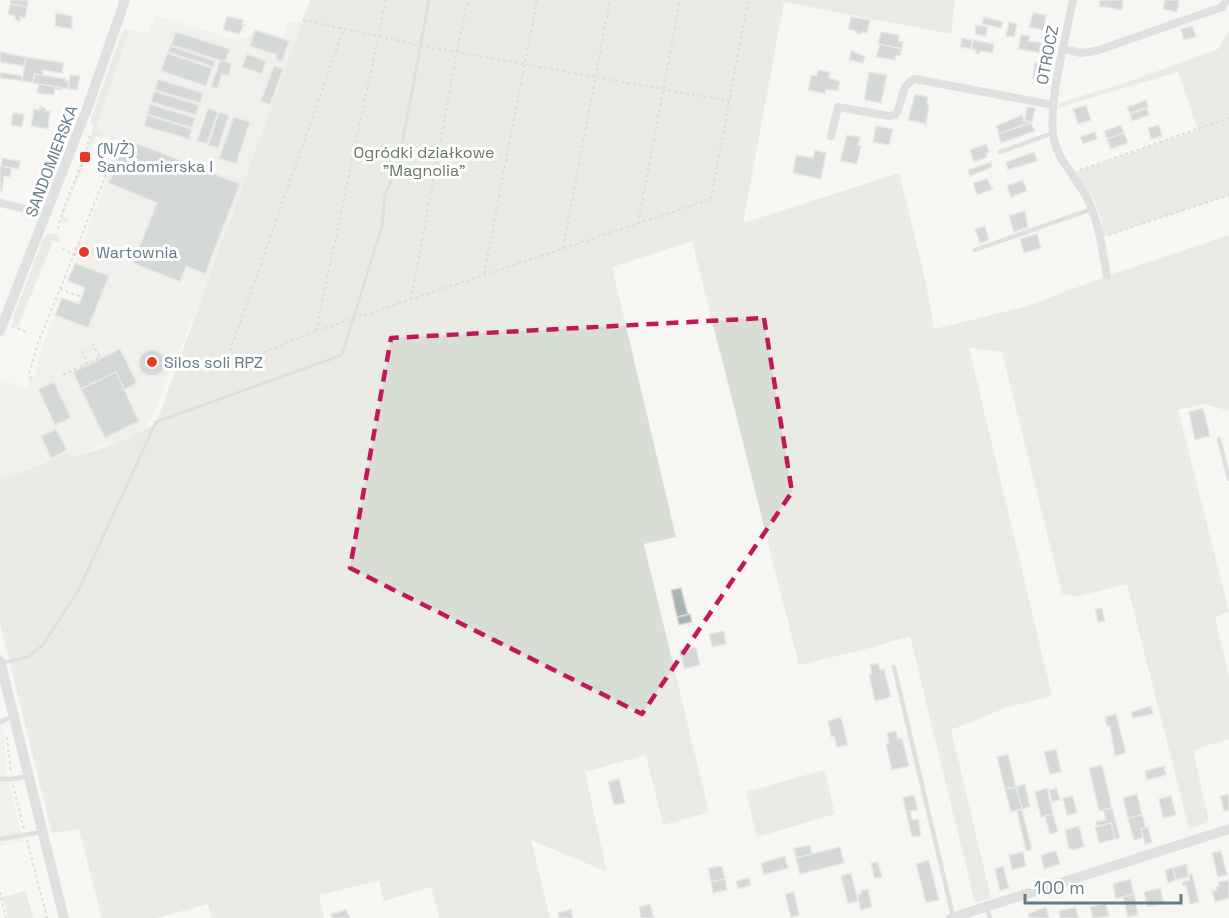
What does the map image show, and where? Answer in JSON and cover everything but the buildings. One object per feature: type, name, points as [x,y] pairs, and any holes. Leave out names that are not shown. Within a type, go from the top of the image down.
[{"type":"street","name":"SANDOMIERSKA","points":[[0,331],[88,106],[125,0]]},
{"type":"street","name":"OTROCZ","points":[[1073,0],[1053,105],[1053,133],[1059,153],[1092,209],[1107,276]]},
{"type":"street","points":[[1064,49],[1081,53],[1096,51],[1222,7],[1227,0]]},
{"type":"street","points":[[831,136],[838,107],[889,116],[895,115],[900,109],[903,90],[907,82],[915,79],[1053,105]]},
{"type":"street","points":[[0,203],[46,214]]},
{"type":"street","points":[[1,665],[6,720],[28,776],[64,918]]},
{"type":"street","points":[[952,918],[1229,829]]},
{"type":"lane","points":[[1000,152],[1053,133]]},
{"type":"lane","points":[[975,250],[1092,209]]},
{"type":"lane","points":[[1219,439],[1229,479]]},
{"type":"lane","points":[[894,667],[952,918]]},
{"type":"lane","points":[[0,779],[12,780],[28,776]]},
{"type":"lane","points":[[0,840],[42,832]]},
{"type":"lane","points":[[987,907],[990,918]]},
{"type":"path","points":[[316,331],[386,0]]},
{"type":"path","points":[[411,300],[468,0]]},
{"type":"path","points":[[484,275],[537,0]]},
{"type":"path","points":[[563,249],[610,0]]},
{"type":"path","points":[[638,224],[680,0]]},
{"type":"path","points":[[344,28],[224,368],[316,331],[711,199],[748,0]]},
{"type":"path","points":[[303,20],[423,46],[729,101]]},
{"type":"path","points":[[1071,173],[1229,118]]},
{"type":"path","points":[[58,229],[62,212],[88,145],[91,124]]},
{"type":"path","points":[[31,379],[29,374],[37,348],[117,148]]},
{"type":"path","points":[[1100,238],[1229,195]]},
{"type":"path","points":[[62,249],[78,256]]},
{"type":"path","points":[[60,289],[82,297]]},
{"type":"path","points":[[11,323],[11,326],[29,333]]},
{"type":"path","points":[[63,375],[99,357],[93,344]]},
{"type":"path","points":[[82,351],[88,363]]},
{"type":"path","points":[[6,720],[12,780],[47,918]]},
{"type":"path","points":[[0,892],[6,918]]},
{"type":"highlighted area","points":[[764,318],[792,492],[642,714],[350,568],[391,338]]},
{"type":"shaded area","points":[[155,15],[229,38],[250,37],[253,28],[283,37],[287,21],[302,23],[211,274],[152,417],[143,430],[126,438],[70,457],[68,452],[0,480],[0,380],[27,387],[29,380],[34,376],[43,345],[62,298],[79,304],[85,288],[68,281],[78,255],[76,253],[79,245],[82,245],[118,149],[108,145],[109,136],[95,131],[129,31],[149,34]]},
{"type":"shaded area","points":[[0,719],[4,735],[7,773],[23,841],[0,846]]},
{"type":"green space","name":"Ogródki działkowe \"Magnolia\"","points":[[310,0],[955,0],[951,34],[784,2],[743,223],[899,173],[925,279],[934,329],[1028,306],[1107,276],[1229,235],[1229,411],[1204,404],[1178,410],[1229,612],[1215,617],[1229,677],[1229,739],[1193,750],[1209,822],[1189,829],[1127,584],[1078,596],[1062,594],[1002,352],[969,348],[1052,696],[1008,707],[951,730],[991,898],[975,903],[910,636],[799,665],[692,241],[612,267],[676,537],[644,544],[709,812],[663,825],[646,755],[585,772],[607,872],[531,840],[550,918],[439,918],[431,887],[384,901],[379,881],[319,895],[324,918],[212,918],[208,904],[157,918],[102,918],[79,829],[52,833],[0,623],[0,480],[68,452],[71,457],[103,448],[164,420],[157,421]]},
{"type":"green space","points":[[123,30],[150,33],[129,31],[95,131],[104,134],[102,138],[95,136],[63,216],[70,219],[67,223],[61,223],[63,212],[89,147],[93,125],[90,122]]},
{"type":"green space","points":[[1229,31],[1229,195],[1103,237],[1098,210],[1075,172],[1198,130],[1178,72],[1057,108],[1060,103],[1139,78],[1218,49]]},
{"type":"green space","points":[[48,233],[57,234],[60,243],[53,241],[18,327],[13,325],[12,320],[43,240]]},
{"type":"green space","points":[[824,770],[835,814],[757,837],[746,792]]},
{"type":"green space","points":[[26,891],[33,918],[8,918],[3,897]]},
{"type":"waterway","points":[[3,663],[27,657],[42,646],[78,591],[156,422],[342,355],[382,226],[385,194],[398,166],[429,0]]},
{"type":"place","name":"(N/Ż) Sandomierska I","points":[[85,157]]},
{"type":"place","name":"Wartownia","points":[[84,252]]},
{"type":"place","name":"Silos soli RPZ","points":[[152,362]]}]
